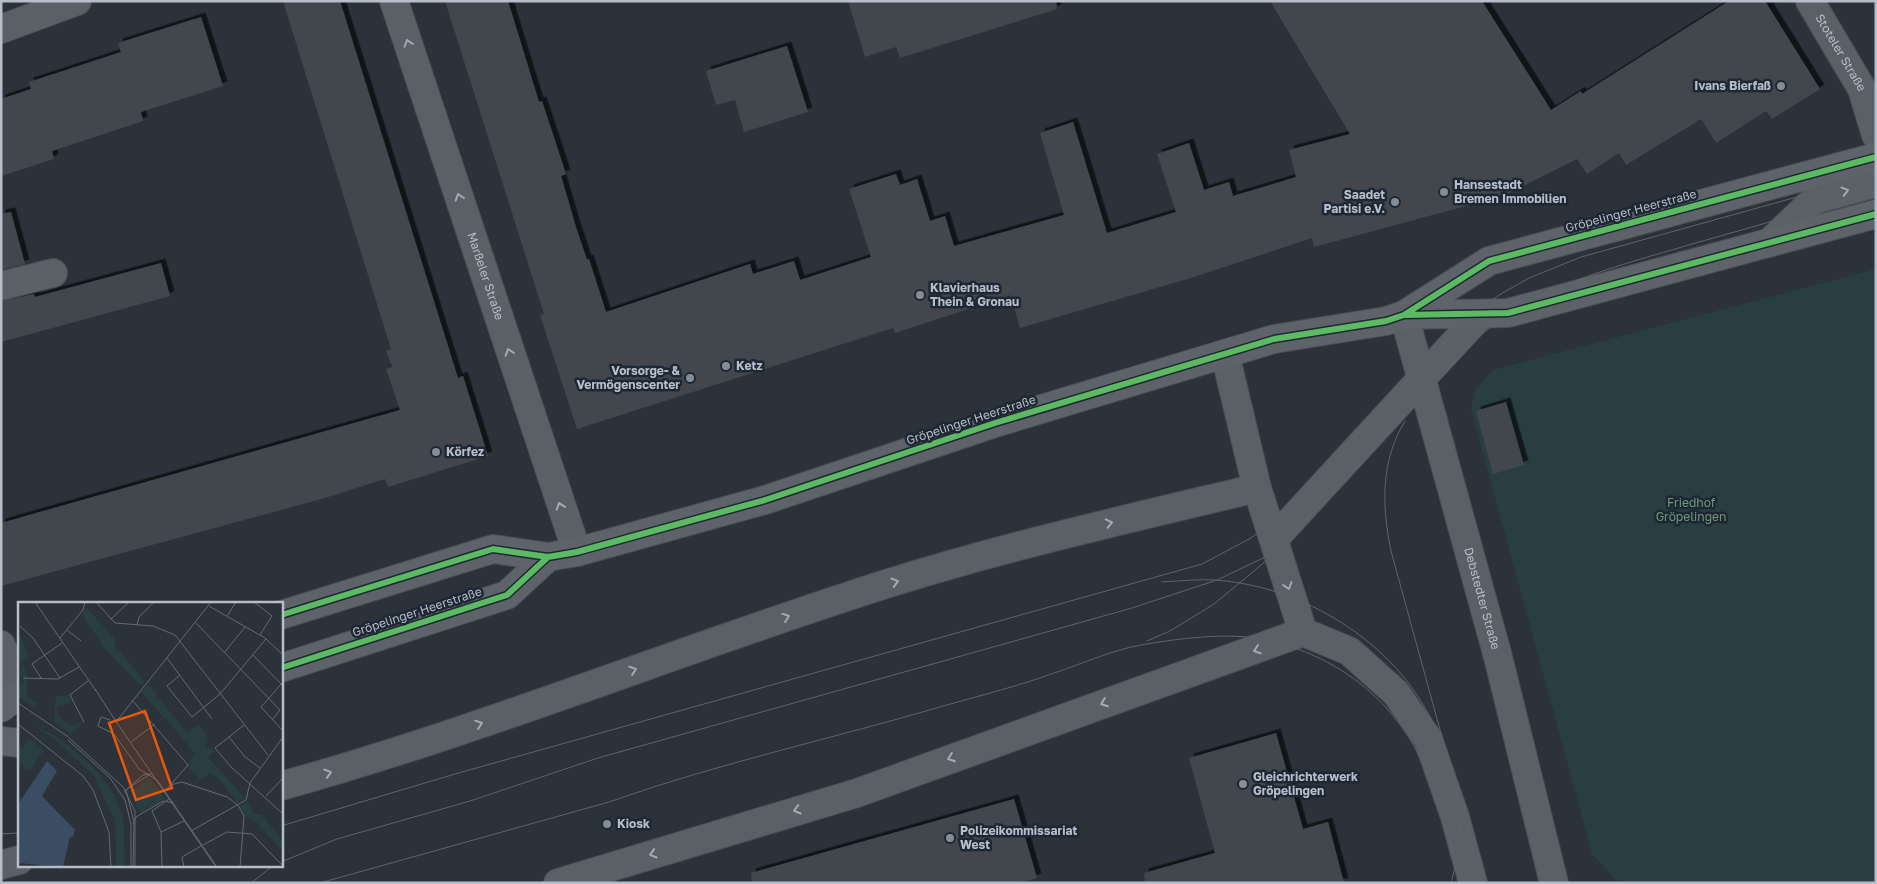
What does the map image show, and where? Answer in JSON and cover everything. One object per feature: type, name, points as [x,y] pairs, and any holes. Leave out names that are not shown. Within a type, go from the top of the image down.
[{"type":"main road","name":"Gröpelinger Heerstraße","points":[[282,615],[493,549],[548,557],[577,552],[765,500],[995,423],[1274,339],[1386,321],[1404,315],[1489,261],[1876,157]]},
{"type":"main road","name":"Gröpelinger Heerstraße","points":[[1404,315],[1508,313],[1876,214]]},
{"type":"main road","name":"Gröpelinger Heerstraße","points":[[282,668],[507,595],[548,557]]},
{"type":"main road","points":[[1,708],[18,695]]},
{"type":"main road","points":[[1,742],[18,743]]},
{"type":"street","points":[[1,29],[77,1]]},
{"type":"street","name":"Marßeler Straße","points":[[394,1],[577,552]]},
{"type":"street","name":"Stoteler Straße","points":[[1818,6],[1862,89],[1876,135]]},
{"type":"street","points":[[1769,243],[1814,200],[1876,183]]},
{"type":"street","points":[[1,286],[53,273]]},
{"type":"street","points":[[1274,539],[1482,314]]},
{"type":"street","name":"Debstedter Straße","points":[[1404,315],[1498,657],[1554,883]]},
{"type":"street","points":[[1225,354],[1257,488],[1303,632]]},
{"type":"street","points":[[282,786],[433,740],[848,596],[1061,535],[1257,488]]},
{"type":"street","points":[[558,883],[857,792],[1303,632],[1349,651],[1396,693],[1428,739],[1455,817],[1473,883]]},
{"type":"street","points":[[1,645],[18,688]]},
{"type":"street","points":[[1,865],[18,860]]},
{"type":"green space","name":"Friedhof Gröpelingen","points":[[1876,269],[1876,883],[1619,883],[1592,854],[1471,409],[1475,390],[1493,370]]},
{"type":"building","points":[[283,1],[340,1],[458,378],[463,376],[488,456],[388,487],[385,479],[325,498],[1,586],[1,523],[400,410],[386,369],[392,367],[386,351],[391,349]]},
{"type":"building","points":[[445,1],[508,1],[539,102],[542,101],[566,174],[561,176],[576,227],[587,260],[589,259],[606,312],[750,264],[753,274],[794,261],[800,280],[871,257],[849,189],[896,174],[900,185],[917,179],[930,221],[945,216],[954,246],[1064,215],[1040,133],[1073,122],[1107,233],[1176,212],[1157,154],[1189,143],[1204,190],[1229,182],[1233,196],[1296,177],[1289,150],[1350,134],[1270,1],[1482,1],[1551,110],[1581,91],[1582,94],[1729,1],[1765,1],[1820,89],[1772,119],[1766,111],[1716,143],[1701,119],[1626,165],[1619,153],[1587,174],[1577,159],[1503,196],[1314,247],[1312,238],[1194,277],[1020,328],[1011,295],[895,333],[893,328],[577,429],[540,315],[544,314]]},
{"type":"building","points":[[848,1],[1056,1],[1057,9],[900,58],[896,47],[865,57]]},
{"type":"building","points":[[201,17],[223,86],[141,112],[143,121],[52,151],[54,159],[1,176],[1,99],[31,89],[29,82],[121,52],[118,43]]},
{"type":"building","points":[[787,46],[808,112],[744,132],[735,100],[716,105],[706,71]]},
{"type":"building","points":[[11,212],[25,264],[1,270],[1,214]]},
{"type":"building","points":[[161,263],[170,296],[1,342],[1,301],[34,294],[35,297]]},
{"type":"building","points":[[1506,402],[1524,465],[1493,474],[1476,411]]},
{"type":"building","points":[[1276,733],[1303,829],[1328,822],[1344,883],[1145,883],[1144,873],[1215,853],[1189,758]]},
{"type":"building","name":"Polizeikommissariat West","points":[[1014,799],[1037,878],[1019,883],[752,883],[751,873]]},
{"type":"tram line","points":[[282,826],[455,774],[1202,564],[1251,538],[1285,511],[1419,367],[1473,315],[1499,295],[1529,278],[1581,257],[1876,175]]},
{"type":"tram line","points":[[282,862],[337,839],[470,801],[598,758],[1132,608],[1217,580],[1278,551],[1483,333],[1507,315],[1557,288],[1609,269],[1876,192]]},
{"type":"tram line","points":[[1405,421],[1391,452],[1387,468],[1385,501],[1388,534],[1391,551],[1482,883]]},
{"type":"tram line","points":[[1147,641],[1170,631],[1214,604],[1266,561]]},
{"type":"tram line","points":[[1162,582],[1215,580],[1248,585],[1281,593],[1313,607],[1343,623],[1371,644],[1395,667],[1416,694],[1433,723]]},
{"type":"tram line","points":[[320,883],[609,802],[692,775],[1014,686],[1119,650],[1167,641],[1222,636],[1248,637],[1299,649],[1345,673],[1366,688],[1384,706],[1401,726],[1415,748],[1430,780],[1442,814],[1461,883]]},
{"type":"tram line","points":[[1451,883],[1461,844],[1460,819]]},
{"type":"tram line","points":[[1,834],[18,833]]},
{"type":"tram line","points":[[251,883],[273,866]]},
{"type":"cycle path","points":[[282,615],[493,549],[548,557],[577,552],[765,500],[995,423],[1274,339],[1386,321],[1404,315],[1489,261],[1876,157]]},
{"type":"cycle path","points":[[1404,315],[1508,313],[1876,214]]},
{"type":"cycle path","points":[[282,668],[507,595],[548,557]]},
{"type":"place","name":"Ivans Bierfaß","points":[[1781,86]]},
{"type":"place","name":"Hansestadt Bremen Immobilien","points":[[1444,192]]},
{"type":"place","name":"Saadet Partisi e.V.","points":[[1395,202]]},
{"type":"place","name":"Klavierhaus Thein & Gronau","points":[[920,295]]},
{"type":"place","name":"Ketz","points":[[726,366]]},
{"type":"place","name":"Vorsorge- & Vermögenscenter","points":[[690,378]]},
{"type":"place","name":"Körfez","points":[[436,452]]},
{"type":"place","name":"Gleichrichterwerk Gröpelingen","points":[[1243,784]]},
{"type":"place","name":"Kiosk","points":[[607,824]]},
{"type":"place","name":"Polizeikommissariat West","points":[[950,838]]}]
